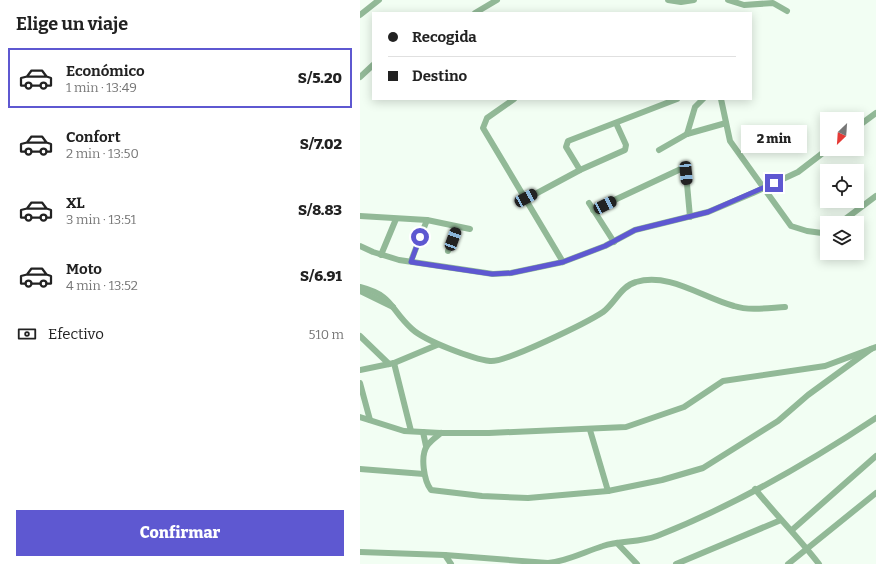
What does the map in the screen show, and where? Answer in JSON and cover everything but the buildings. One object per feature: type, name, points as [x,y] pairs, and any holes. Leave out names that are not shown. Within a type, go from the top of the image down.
[{"type":"street","points":[[360,15],[379,0]]},
{"type":"street","points":[[477,12],[497,0]]},
{"type":"street","points":[[668,0],[681,2],[694,0]]},
{"type":"street","points":[[728,0],[744,5],[772,3],[787,12]]},
{"type":"street","points":[[360,77],[372,66]]},
{"type":"street","points":[[513,100],[487,118],[483,128],[563,262]]},
{"type":"street","points":[[580,170],[566,144],[572,138],[616,123],[674,100]]},
{"type":"street","points":[[687,134],[695,107],[702,100]]},
{"type":"street","points":[[721,100],[730,141],[790,226],[820,233]]},
{"type":"street","points":[[864,122],[876,113]]},
{"type":"street","points":[[526,198],[580,170],[625,150],[626,145],[616,123]]},
{"type":"street","points":[[659,150],[687,134],[726,123]]},
{"type":"street","points":[[360,246],[381,255],[411,262],[492,274],[511,273],[563,262],[614,242],[635,230],[708,212],[798,172],[820,155]]},
{"type":"street","points":[[594,210],[683,168],[686,173],[690,216]]},
{"type":"street","points":[[849,216],[876,196]]},
{"type":"street","points":[[589,203],[614,242]]},
{"type":"street","points":[[360,216],[427,220],[470,229]]},
{"type":"street","points":[[381,255],[396,219]]},
{"type":"street","points":[[411,262],[427,220]]},
{"type":"street","points":[[448,251],[457,227]]},
{"type":"street","points":[[360,287],[384,296],[413,330],[437,345],[490,361],[499,360],[589,320],[604,311],[626,287],[634,282],[645,280],[670,282],[746,309],[785,307]]},
{"type":"street","points":[[360,291],[394,308]]},
{"type":"street","points":[[360,336],[391,363],[411,431]]},
{"type":"street","points":[[360,370],[391,363],[437,345]]},
{"type":"street","points":[[360,417],[392,428],[423,432],[489,433],[590,430],[626,427],[676,411],[723,381],[825,366],[874,348]]},
{"type":"street","points":[[423,432],[426,446],[424,474],[427,485],[431,490],[452,493],[528,498],[608,492],[662,480],[703,468],[778,421],[808,395],[874,348]]},
{"type":"street","points":[[360,383],[370,420]]},
{"type":"street","points":[[360,552],[446,555],[548,563],[572,558],[603,545],[656,537],[731,503],[832,447],[876,418]]},
{"type":"street","points":[[590,430],[608,492]]},
{"type":"street","points":[[426,446],[441,432]]},
{"type":"street","points":[[792,530],[876,456]]},
{"type":"street","points":[[360,469],[424,474]]},
{"type":"street","points":[[755,489],[781,520],[792,530],[819,564]]},
{"type":"street","points":[[788,564],[876,493]]},
{"type":"street","points":[[676,564],[781,520]]},
{"type":"street","points":[[617,543],[637,564]]},
{"type":"street","points":[[446,555],[451,564]]},
{"type":"route","points":[[420,237],[411,262],[492,274],[511,273],[563,262],[605,246],[635,230],[708,212],[774,183]]}]
